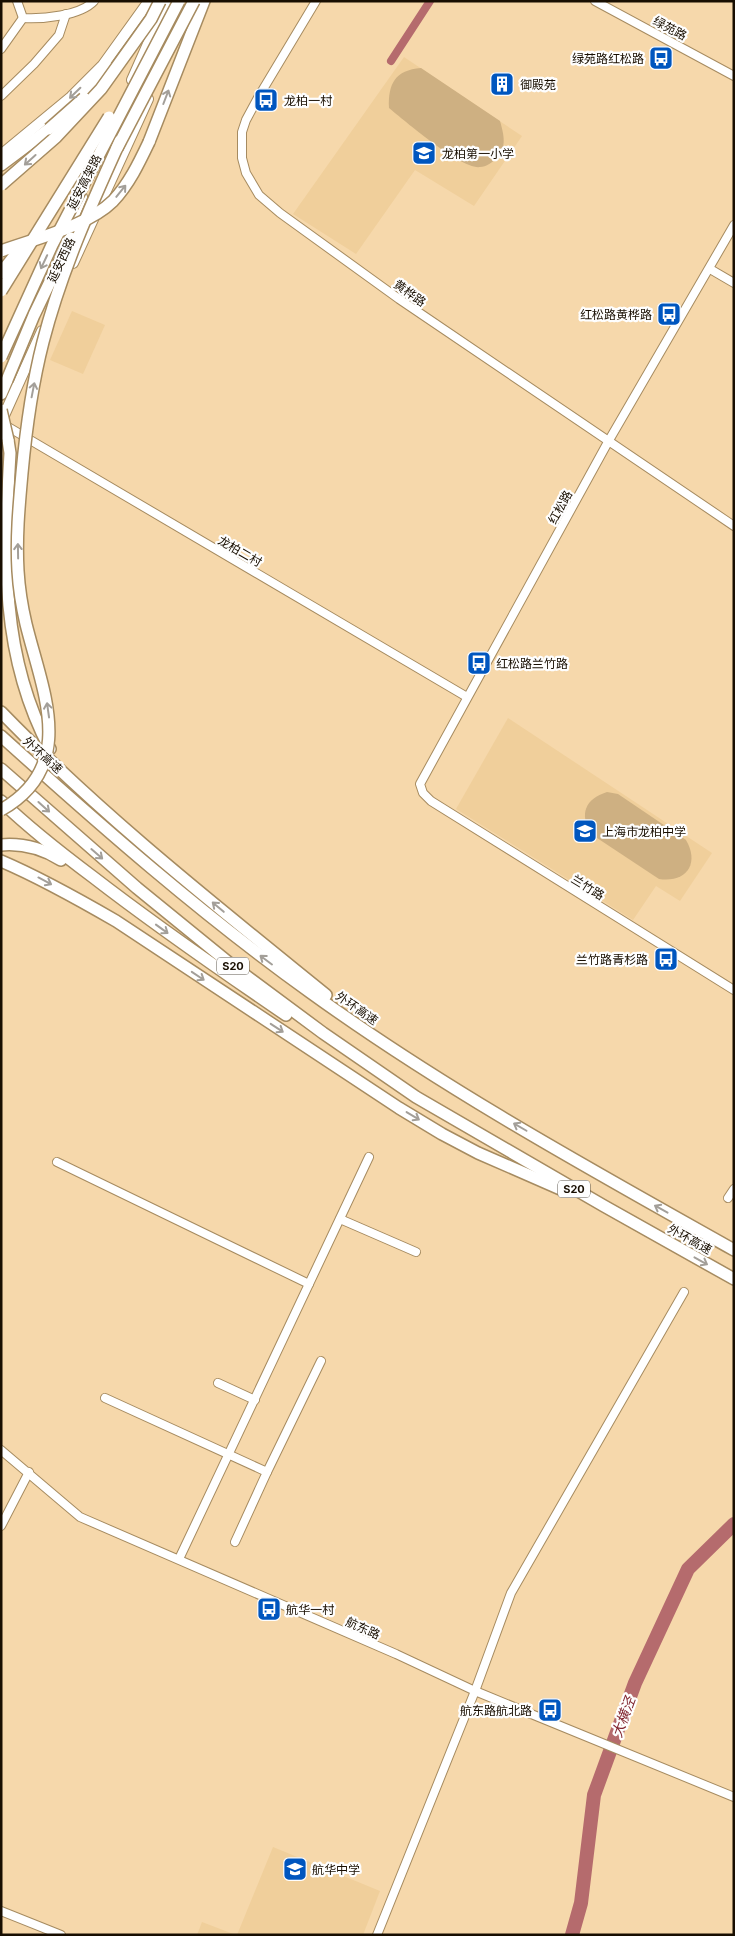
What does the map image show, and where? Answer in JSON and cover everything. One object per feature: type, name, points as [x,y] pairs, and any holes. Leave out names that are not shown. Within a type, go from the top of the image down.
[{"type":"highway","points":[[1,185],[56,137],[100,89],[161,1]]},
{"type":"highway","points":[[1,291],[102,129],[178,1]]},
{"type":"highway","name":"延安高架路","points":[[1,357],[21,309],[52,244],[178,1]]},
{"type":"highway","name":"延安高架路","points":[[1,394],[4,383],[60,258],[194,1]]},
{"type":"highway","points":[[1,251],[76,224],[96,214],[112,202],[126,185],[148,142],[204,1]]},
{"type":"highway","points":[[1,166],[49,129],[101,83],[126,53]]},
{"type":"highway","points":[[1,273],[34,232],[102,129]]},
{"type":"highway","points":[[2,805],[15,803],[31,786],[42,769],[48,750],[50,727],[46,701],[25,622],[18,573],[18,521],[25,442],[32,392],[42,344],[68,263],[120,141]]},
{"type":"highway","points":[[1,410],[10,453],[2,579],[6,638],[18,686],[40,733],[55,756],[89,797]]},
{"type":"highway","points":[[1,492],[8,440]]},
{"type":"highway","points":[[1,712],[89,797],[218,907],[392,1048]]},
{"type":"highway","name":"外环高速","points":[[1,736],[152,870],[228,931],[311,993],[392,1048],[492,1111],[734,1250]]},
{"type":"highway","name":"外环高速","points":[[1,769],[137,888],[234,967],[323,1033],[416,1097],[734,1279]]},
{"type":"highway","points":[[2,805],[123,900],[206,960],[320,1038],[416,1097]]},
{"type":"highway","points":[[1,846],[29,846],[48,852],[73,866],[123,900]]},
{"type":"highway","points":[[1,861],[30,873],[90,906],[442,1134],[517,1171],[604,1206]]},
{"type":"main road","points":[[1,155],[71,97],[103,65],[149,1]]},
{"type":"main road","points":[[1,172],[67,116],[111,68],[161,1]]},
{"type":"main road","name":"延安西路","points":[[4,383],[167,1]]},
{"type":"main road","name":"延安西路","points":[[1,422],[194,1]]},
{"type":"main road","points":[[150,16],[152,35]]},
{"type":"street","points":[[17,1],[23,18]]},
{"type":"street","points":[[23,18],[45,18],[66,14],[88,7],[94,1]]},
{"type":"street","name":"黄桦路","points":[[316,1],[246,120],[242,132],[242,151],[246,173],[251,185],[267,203],[399,299],[734,526]]},
{"type":"street","name":"绿苑路","points":[[595,1],[734,76]]},
{"type":"street","points":[[1,96],[34,64],[59,35],[66,14]]},
{"type":"street","points":[[1,49],[23,18]]},
{"type":"street","name":"红松路","points":[[431,801],[422,793],[421,781],[608,442],[734,225]]},
{"type":"street","points":[[710,269],[734,283]]},
{"type":"street","name":"龙柏二村","points":[[1,422],[467,697]]},
{"type":"street","name":"兰竹路","points":[[431,801],[734,990]]},
{"type":"street","points":[[180,1559],[369,1157]]},
{"type":"street","points":[[57,1162],[309,1284]]},
{"type":"street","points":[[728,1198],[734,1189]]},
{"type":"street","points":[[340,1219],[416,1252]]},
{"type":"street","points":[[377,1935],[475,1691],[512,1593],[684,1292]]},
{"type":"street","points":[[235,1542],[321,1361]]},
{"type":"street","points":[[218,1383],[255,1400]]},
{"type":"street","points":[[105,1398],[267,1472]]},
{"type":"street","name":"航东路","points":[[1,1450],[80,1517],[180,1559],[475,1691],[734,1798]]},
{"type":"street","points":[[1,1526],[29,1472]]},
{"type":"street","points":[[1,1911],[61,1935]]},
{"type":"shaded area","name":"龙柏第一小学","points":[[404,57],[522,136],[474,206],[415,170],[356,254],[293,214]]},
{"type":"shaded area","points":[[421,68],[500,121],[503,145],[500,154],[494,161],[480,167],[460,161],[434,144],[389,108],[392,85],[399,75],[412,69]]},
{"type":"shaded area","points":[[72,311],[105,325],[83,374],[50,360]]},
{"type":"shaded area","name":"上海市龙柏中学","points":[[508,718],[712,853],[680,901],[656,886],[633,920],[456,809]]},
{"type":"shaded area","points":[[607,792],[618,794],[686,840],[690,849],[691,864],[683,875],[677,878],[659,879],[591,834],[585,820],[586,808],[594,799]]},
{"type":"shaded area","name":"航华中学","points":[[273,1847],[380,1891],[363,1935],[237,1935]]},
{"type":"shaded area","points":[[202,1922],[236,1935],[197,1935]]},
{"type":"waterway","points":[[391,61],[430,1]]},
{"type":"waterway","name":"大横泾","points":[[572,1935],[581,1903],[594,1795],[635,1683],[688,1569],[734,1524]]},
{"type":"place","name":"绿苑路红松路","points":[[661,58]]},
{"type":"place","name":"御殿苑","points":[[502,84]]},
{"type":"place","name":"龙柏一村","points":[[266,100]]},
{"type":"place","name":"龙柏第一小学","points":[[424,153]]},
{"type":"place","name":"红松路黄桦路","points":[[669,314]]},
{"type":"place","name":"红松路兰竹路","points":[[479,663]]},
{"type":"place","name":"上海市龙柏中学","points":[[585,831]]},
{"type":"place","name":"兰竹路青杉路","points":[[666,959]]},
{"type":"place","name":"航华一村","points":[[269,1609]]},
{"type":"place","name":"航东路航北路","points":[[550,1710]]},
{"type":"place","name":"航华中学","points":[[295,1869]]}]
